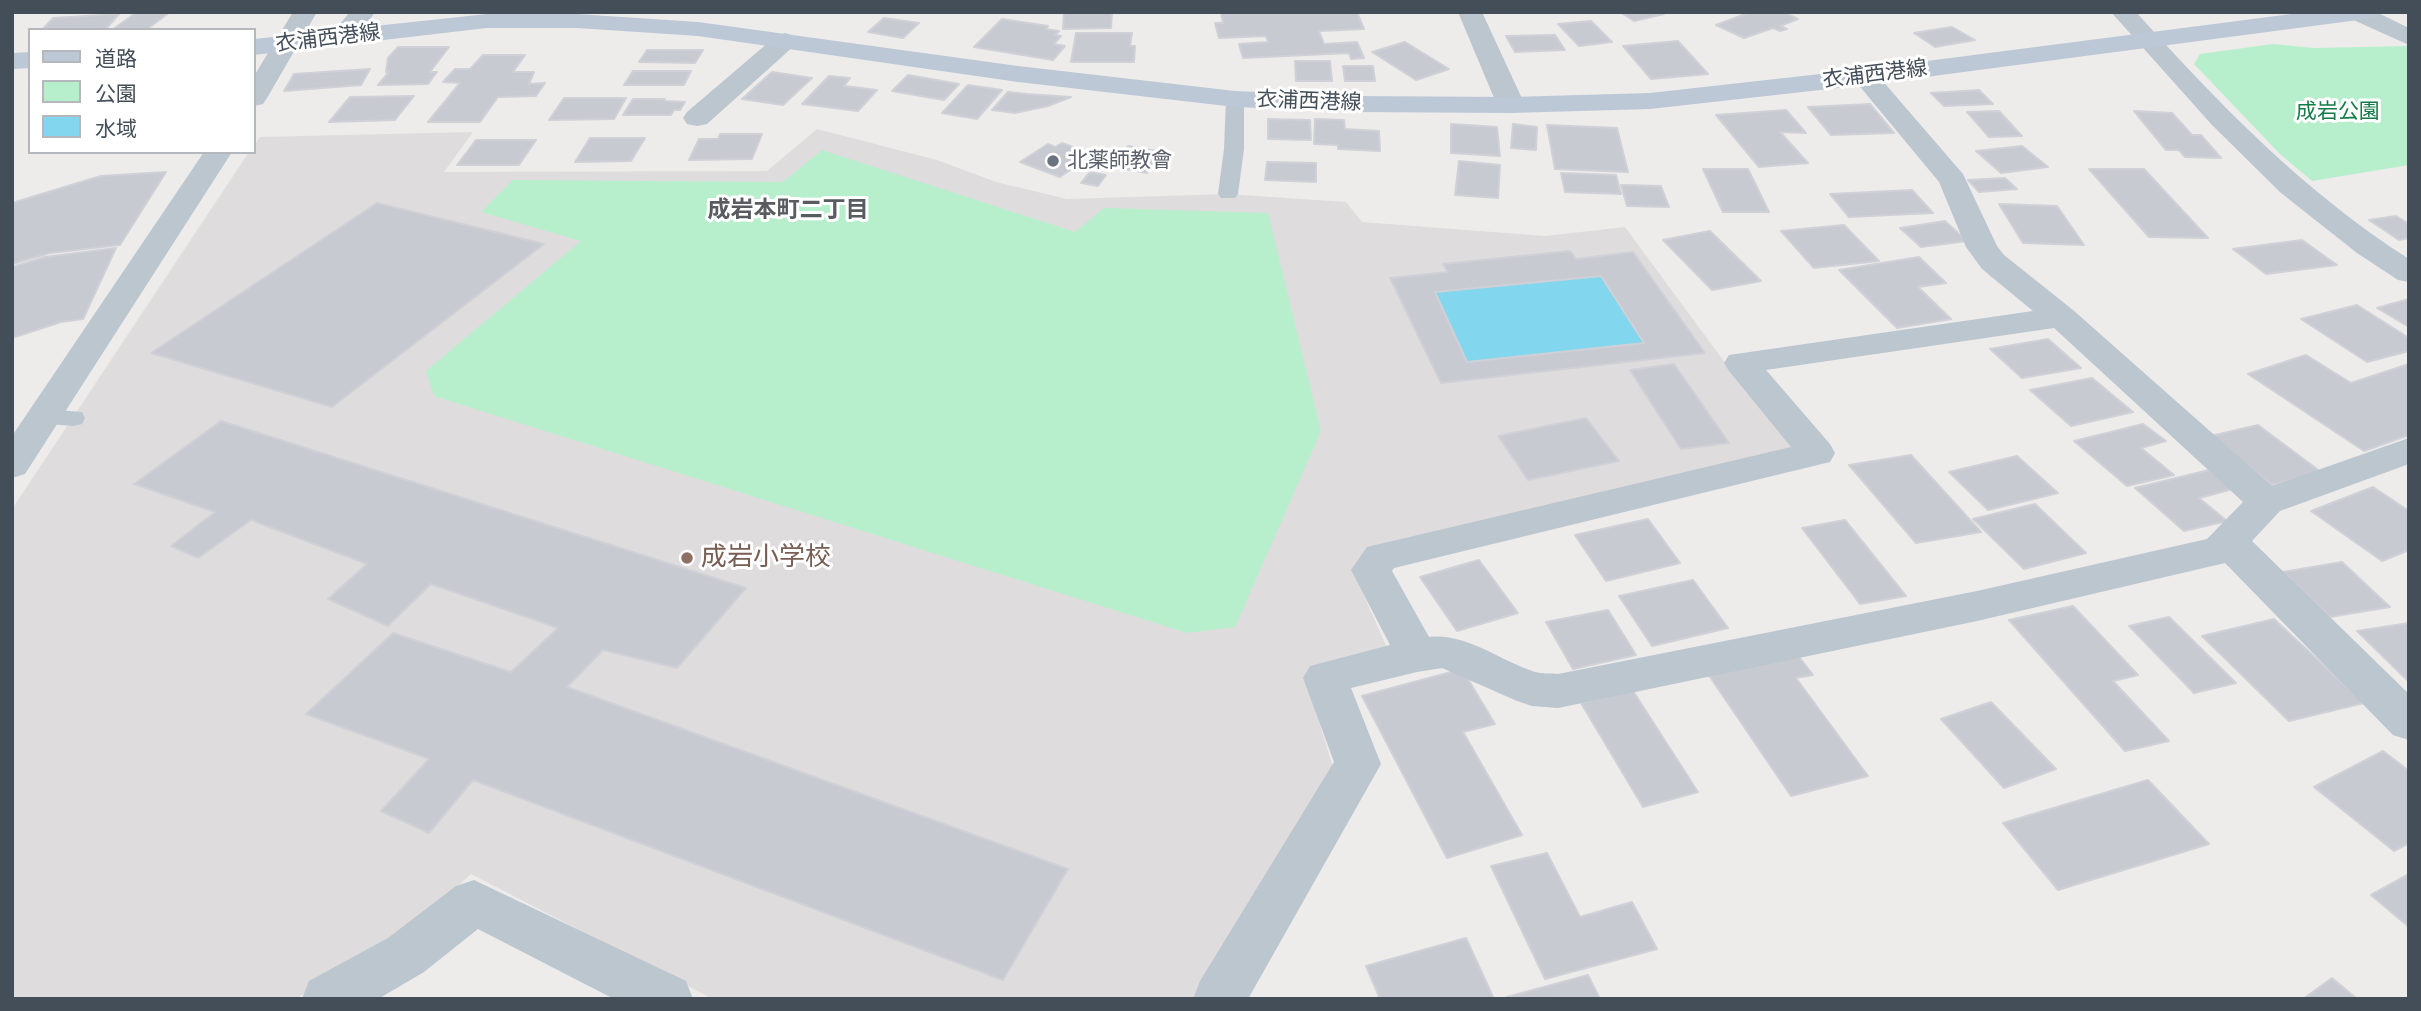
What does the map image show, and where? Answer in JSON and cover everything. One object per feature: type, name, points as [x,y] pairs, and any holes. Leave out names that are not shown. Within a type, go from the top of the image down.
[{"type":"main road","points":[[487,21],[555,12]]},
{"type":"main road","name":"衣浦西港線","points":[[256,47],[487,21],[650,19],[1018,74],[1235,99],[1355,104],[1511,105],[1650,101],[1865,77],[2362,13]]},
{"type":"street","points":[[256,94],[305,12]]},
{"type":"street","points":[[341,38],[363,12]]},
{"type":"street","points":[[1471,12],[1511,105]]},
{"type":"street","points":[[2123,12],[2147,41],[2280,178],[2329,220],[2409,273]]},
{"type":"street","points":[[2362,13],[2409,38]]},
{"type":"street","points":[[697,118],[786,41]]},
{"type":"street","points":[[1865,77],[1953,180],[1982,247],[1993,262],[2061,317],[2266,502]]},
{"type":"street","points":[[12,465],[217,154]]},
{"type":"street","points":[[1417,655],[1371,570],[1381,557],[1817,453],[1741,363],[2061,317]]},
{"type":"street","points":[[1219,999],[1357,764],[1325,678],[1417,655],[1442,652],[1532,689],[1558,691],[1991,603],[2220,550],[2266,502],[2409,450]]},
{"type":"street","points":[[2228,541],[2409,722]]},
{"type":"street","points":[[328,999],[406,955],[474,902],[667,999]]},
{"type":"lane","points":[[1228,194],[1234,149],[1235,99]]},
{"type":"shaded area","name":"成岩小学校","points":[[817,129],[937,160],[996,182],[1067,199],[1228,194],[1346,202],[1362,222],[1545,236],[1625,227],[1723,360],[1797,448],[1352,569],[1388,650],[1307,684],[1334,770],[1196,999],[713,999],[471,874],[391,946],[295,999],[12,999],[12,509],[248,154],[256,154],[256,143],[260,137],[473,132],[444,172],[767,171]]},
{"type":"green space","name":"成岩公園","points":[[2273,44],[2314,48],[2409,46],[2409,165],[2312,181],[2280,154],[2194,64],[2200,54]]},
{"type":"green space","points":[[822,150],[1075,232],[1104,208],[1268,213],[1321,431],[1235,627],[1187,633],[434,396],[426,371],[581,241],[481,212],[513,180],[783,182]]},
{"type":"water","points":[[1601,276],[1644,343],[1467,362],[1435,292]]},
{"type":"building","points":[[137,12],[170,12],[149,28],[115,28]]},
{"type":"building","points":[[1064,12],[1112,12],[1111,28],[1063,29]]},
{"type":"building","points":[[1357,12],[1364,29],[1319,31],[1324,44],[1357,42],[1364,58],[1351,59],[1349,53],[1243,58],[1239,44],[1268,42],[1266,36],[1219,38],[1215,23],[1223,23],[1221,13]]},
{"type":"building","points":[[1620,12],[1661,12],[1664,14],[1634,21]]},
{"type":"building","points":[[1751,12],[1783,12],[1798,19],[1780,26],[1787,29],[1780,31],[1773,28],[1744,38],[1716,25]]},
{"type":"building","points":[[119,14],[107,28],[44,28],[53,18]]},
{"type":"building","points":[[884,18],[919,23],[903,38],[868,32]]},
{"type":"building","points":[[1002,19],[1048,26],[1046,29],[1059,31],[1055,35],[1061,36],[1054,44],[1065,46],[1053,60],[974,47]]},
{"type":"building","points":[[1591,21],[1612,42],[1579,46],[1558,24]]},
{"type":"building","points":[[1952,27],[1975,40],[1935,47],[1914,33]]},
{"type":"building","points":[[1076,33],[1132,33],[1130,46],[1135,46],[1134,62],[1071,62]]},
{"type":"building","points":[[1555,35],[1565,50],[1515,52],[1506,36]]},
{"type":"building","points":[[1678,41],[1708,74],[1651,79],[1623,46]]},
{"type":"building","points":[[1405,42],[1449,69],[1416,80],[1372,52]]},
{"type":"building","points":[[398,47],[449,47],[430,72],[437,72],[428,84],[378,85],[389,72],[386,72],[388,58]]},
{"type":"building","points":[[647,50],[703,50],[695,63],[639,62]]},
{"type":"building","points":[[483,55],[525,55],[513,72],[534,72],[529,84],[545,83],[536,96],[498,97],[480,122],[428,122],[460,83],[443,82],[455,69],[470,69]]},
{"type":"building","points":[[1295,61],[1330,61],[1332,81],[1296,81]]},
{"type":"building","points":[[1343,66],[1373,66],[1375,81],[1345,81]]},
{"type":"building","points":[[370,69],[361,85],[284,91],[294,74]]},
{"type":"building","points":[[633,71],[691,71],[684,85],[624,85]]},
{"type":"building","points":[[772,72],[812,78],[783,105],[742,99]]},
{"type":"building","points":[[908,75],[959,84],[944,100],[892,91]]},
{"type":"building","points":[[829,76],[850,78],[844,86],[877,90],[858,111],[802,104]]},
{"type":"building","points":[[968,85],[1002,90],[977,119],[942,113]]},
{"type":"building","points":[[1979,90],[1993,104],[1944,106],[1931,93]]},
{"type":"building","points":[[1008,92],[1071,97],[1048,106],[1015,113],[992,110]]},
{"type":"building","points":[[414,96],[395,120],[329,122],[350,97]]},
{"type":"building","points":[[564,98],[626,98],[614,119],[549,120]]},
{"type":"building","points":[[633,99],[685,102],[680,110],[674,110],[671,115],[623,115]]},
{"type":"building","points":[[1870,104],[1894,133],[1831,135],[1808,107]]},
{"type":"building","points":[[1786,110],[1806,133],[1780,132],[1808,163],[1759,167],[1716,115]]},
{"type":"building","points":[[1999,111],[2022,136],[1989,137],[1967,112]]},
{"type":"building","points":[[2134,111],[2172,113],[2192,135],[2201,135],[2221,158],[2185,157],[2179,150],[2166,150]]},
{"type":"building","points":[[1268,119],[1310,120],[1311,140],[1268,139]]},
{"type":"building","points":[[1315,119],[1344,120],[1345,129],[1379,131],[1380,151],[1338,149],[1338,145],[1314,144]]},
{"type":"building","points":[[1451,124],[1497,127],[1500,156],[1451,153]]},
{"type":"building","points":[[1513,124],[1537,127],[1536,150],[1511,148]]},
{"type":"building","points":[[1547,125],[1617,128],[1628,172],[1555,169]]},
{"type":"building","points":[[720,134],[762,134],[752,159],[689,160],[699,139],[718,139]]},
{"type":"building","points":[[590,138],[645,138],[631,161],[575,162]]},
{"type":"building","points":[[476,140],[536,140],[519,165],[457,165]]},
{"type":"building","name":"北薬師教會","points":[[1062,143],[1078,149],[1071,153],[1086,159],[1060,177],[1020,162],[1048,144],[1055,147]]},
{"type":"building","name":"北薬師教會","points":[[1128,146],[1161,152],[1147,173],[1115,167],[1118,164],[1111,162],[1119,150],[1125,151]]},
{"type":"building","points":[[2022,146],[2048,167],[2001,173],[1976,151]]},
{"type":"building","points":[[1459,161],[1500,165],[1498,198],[1455,195]]},
{"type":"building","points":[[1267,162],[1316,163],[1316,182],[1265,180]]},
{"type":"building","points":[[1703,169],[1748,169],[1769,212],[1723,212]]},
{"type":"building","points":[[2089,169],[2144,169],[2208,238],[2149,237]]},
{"type":"building","points":[[166,172],[120,245],[50,253],[12,264],[12,203],[101,176]]},
{"type":"building","name":"北薬師教會","points":[[1090,172],[1106,175],[1098,186],[1081,183]]},
{"type":"building","points":[[1561,173],[1616,175],[1621,194],[1565,192]]},
{"type":"building","points":[[2005,178],[2017,189],[1979,192],[1968,180]]},
{"type":"building","points":[[1621,185],[1661,186],[1669,207],[1627,206]]},
{"type":"building","points":[[1912,190],[1933,213],[1849,217],[1830,194]]},
{"type":"building","points":[[377,203],[544,244],[332,407],[151,353]]},
{"type":"building","points":[[1999,204],[2057,206],[2084,245],[2023,243]]},
{"type":"building","points":[[2396,216],[2409,224],[2409,238],[2399,240],[2369,220]]},
{"type":"building","points":[[1945,221],[1967,241],[1921,247],[1900,228]]},
{"type":"building","points":[[1844,225],[1879,261],[1814,268],[1781,231]]},
{"type":"building","points":[[1710,231],[1761,281],[1712,290],[1663,240]]},
{"type":"building","points":[[2302,240],[2337,265],[2266,274],[2233,249]]},
{"type":"building","points":[[116,248],[83,319],[61,322],[12,338],[12,267],[45,257]]},
{"type":"building","points":[[1570,251],[1576,259],[1633,252],[1705,353],[1441,383],[1390,278],[1448,272],[1443,264]],"holes":[[[1601,276],[1644,343],[1467,362],[1435,292]]]},
{"type":"building","points":[[1919,257],[1946,283],[1918,287],[1951,319],[1897,328],[1839,270]]},
{"type":"building","points":[[2409,299],[2409,327],[2377,308]]},
{"type":"building","points":[[2357,305],[2409,338],[2409,351],[2367,362],[2301,319]]},
{"type":"building","points":[[2048,339],[2081,368],[2022,378],[1990,349]]},
{"type":"building","points":[[2306,355],[2351,383],[2409,364],[2409,435],[2364,451],[2248,374]]},
{"type":"building","points":[[1674,364],[1729,443],[1681,449],[1630,370]]},
{"type":"building","points":[[2092,378],[2133,412],[2071,426],[2030,390]]},
{"type":"building","points":[[1586,418],[1619,461],[1528,480],[1498,436]]},
{"type":"building","points":[[221,421],[746,588],[677,668],[603,650],[567,687],[1068,869],[1003,980],[473,780],[429,833],[381,811],[429,759],[306,714],[393,633],[511,672],[558,628],[431,584],[388,626],[328,599],[367,564],[251,520],[198,558],[171,546],[215,512],[134,484]]},
{"type":"building","points":[[2143,424],[2166,441],[2141,448],[2174,475],[2127,486],[2074,441]]},
{"type":"building","points":[[2258,425],[2321,472],[2272,485],[2211,436]]},
{"type":"building","points":[[1911,455],[1981,532],[1916,543],[1849,465]]},
{"type":"building","points":[[2017,456],[2058,493],[1988,510],[1949,472]]},
{"type":"building","points":[[2209,470],[2233,489],[2199,498],[2227,521],[2184,531],[2135,488]]},
{"type":"building","points":[[2373,487],[2409,511],[2409,550],[2382,561],[2311,511]]},
{"type":"building","points":[[2035,504],[2086,553],[2024,569],[1973,519]]},
{"type":"building","points":[[1648,519],[1680,563],[1606,581],[1575,535]]},
{"type":"building","points":[[1845,520],[1906,596],[1860,604],[1802,528]]},
{"type":"building","points":[[1479,560],[1518,613],[1457,631],[1420,577]]},
{"type":"building","points":[[2342,562],[2390,607],[2330,617],[2283,572]]},
{"type":"building","points":[[1693,580],[1728,628],[1652,646],[1619,596]]},
{"type":"building","points":[[2073,606],[2138,675],[2113,681],[2169,741],[2125,751],[2009,620]]},
{"type":"building","points":[[1608,610],[1636,655],[1573,669],[1546,622]]},
{"type":"building","points":[[2169,617],[2236,683],[2194,693],[2129,626]]},
{"type":"building","points":[[2274,619],[2364,703],[2289,721],[2202,636]]},
{"type":"building","points":[[2409,623],[2409,682],[2357,631]]},
{"type":"building","points":[[1797,654],[1813,675],[1796,678],[1868,776],[1791,796],[1708,674]]},
{"type":"building","points":[[1462,669],[1495,724],[1463,732],[1522,835],[1447,858],[1362,696]]},
{"type":"building","points":[[1633,691],[1698,792],[1643,807],[1581,703]]},
{"type":"building","points":[[1991,702],[2056,769],[2004,788],[1941,719]]},
{"type":"building","points":[[2383,751],[2409,771],[2409,843],[2394,851],[2314,787]]},
{"type":"building","points":[[2148,780],[2209,844],[2058,890],[2003,823]]},
{"type":"building","points":[[1547,853],[1580,917],[1632,902],[1657,949],[1545,979],[1491,866]]},
{"type":"building","points":[[2409,874],[2409,927],[2371,895]]},
{"type":"building","points":[[1466,938],[1494,999],[1380,999],[1366,966]]},
{"type":"building","points":[[1588,975],[1600,999],[1507,997]]},
{"type":"building","points":[[2332,978],[2357,999],[2303,999]]},
{"type":"place","name":"北薬師教會","points":[[1053,161]]},
{"type":"place","name":"成岩小学校","points":[[687,558]]},
{"type":"district","name":"成岩本町二丁目","points":[[788,211]]}]
